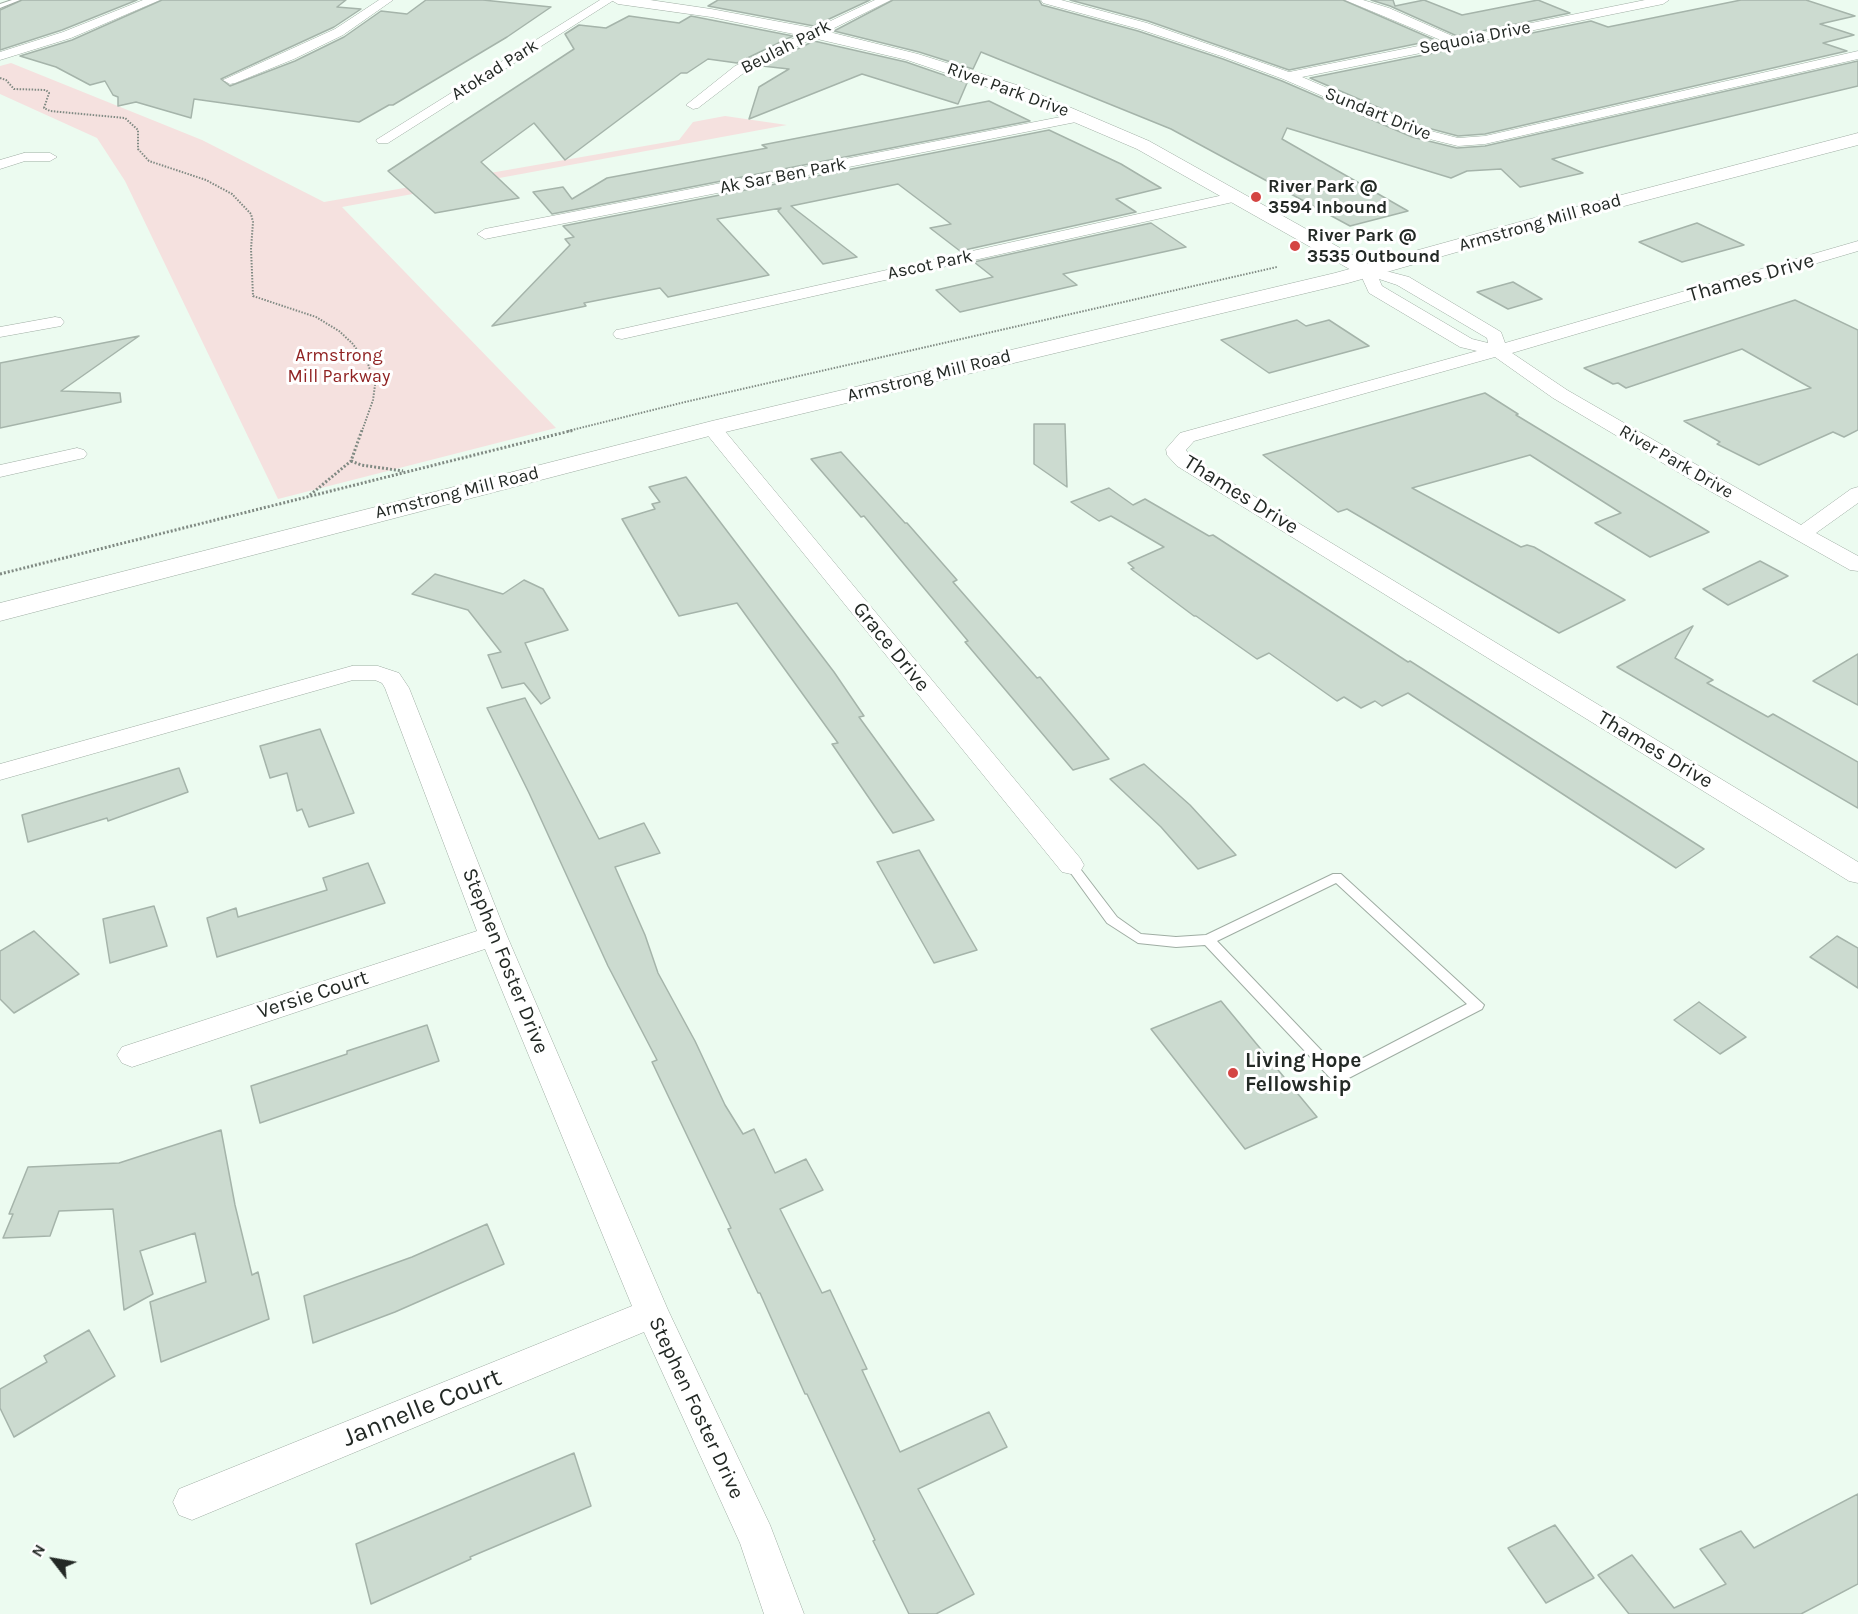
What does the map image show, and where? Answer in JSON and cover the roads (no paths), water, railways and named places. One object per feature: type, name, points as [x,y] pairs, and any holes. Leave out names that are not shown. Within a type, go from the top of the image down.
[{"type":"main road","name":"Armstrong Mill Road","points":[[0,612],[712,428],[1367,271],[1552,219],[1858,139]]},
{"type":"street","points":[[0,56],[96,25],[154,0]]},
{"type":"street","points":[[230,80],[289,56],[339,32],[387,0]]},
{"type":"street","name":"Atokad Park","points":[[383,140],[608,0]]},
{"type":"street","name":"River Park Drive","points":[[618,0],[722,15],[813,33],[952,69],[1014,90],[1143,145],[1367,271],[1375,289],[1466,343],[1498,351],[1560,394],[1858,565]]},
{"type":"street","name":"Beulah Park","points":[[693,105],[740,69],[885,0]]},
{"type":"street","name":"Sundart Drive","points":[[1047,0],[1184,39],[1288,76],[1418,132],[1444,140],[1470,142],[1858,55]]},
{"type":"street","points":[[1351,0],[1385,11],[1456,42]]},
{"type":"street","points":[[1590,0],[1616,9]]},
{"type":"street","name":"Sequoia Drive","points":[[1288,76],[1663,0]]},
{"type":"street","name":"Ak Sar Ben Park","points":[[485,234],[1081,117]]},
{"type":"street","points":[[0,165],[24,157],[50,157]]},
{"type":"street","name":"Ascot Park","points":[[622,334],[1237,197]]},
{"type":"street","name":"Thames Drive","points":[[1858,246],[1498,351],[1187,437],[1176,448],[1177,455],[1194,468],[1858,874]]},
{"type":"street","points":[[0,332],[55,322]]},
{"type":"street","name":"Grace Drive","points":[[712,428],[1071,865]]},
{"type":"street","points":[[0,471],[76,454]]},
{"type":"street","points":[[1802,534],[1858,493]]},
{"type":"street","name":"Stephen Foster Drive","points":[[0,772],[352,673],[378,673],[391,678],[397,688],[493,936],[652,1313],[757,1538],[781,1602],[783,1614]]},
{"type":"street","name":"Versie Court","points":[[132,1054],[493,936]]},
{"type":"street","name":"Jannelle Court","points":[[192,1502],[652,1313]]},
{"type":"lane","points":[[0,6],[16,0]]},
{"type":"lane","points":[[1071,865],[1112,920],[1138,938],[1176,942],[1208,940],[1337,877],[1476,1005],[1338,1077],[1208,940]]},
{"type":"place","name":"River Park @ 3594 Inbound","points":[[1256,197]]},
{"type":"place","name":"River Park @ 3535 Outbound","points":[[1295,246]]},
{"type":"place","name":"Living Hope Fellowship","points":[[1233,1073]]},
{"type":"park label","name":"Armstrong Mill Parkway","points":[[339,366]]}]
